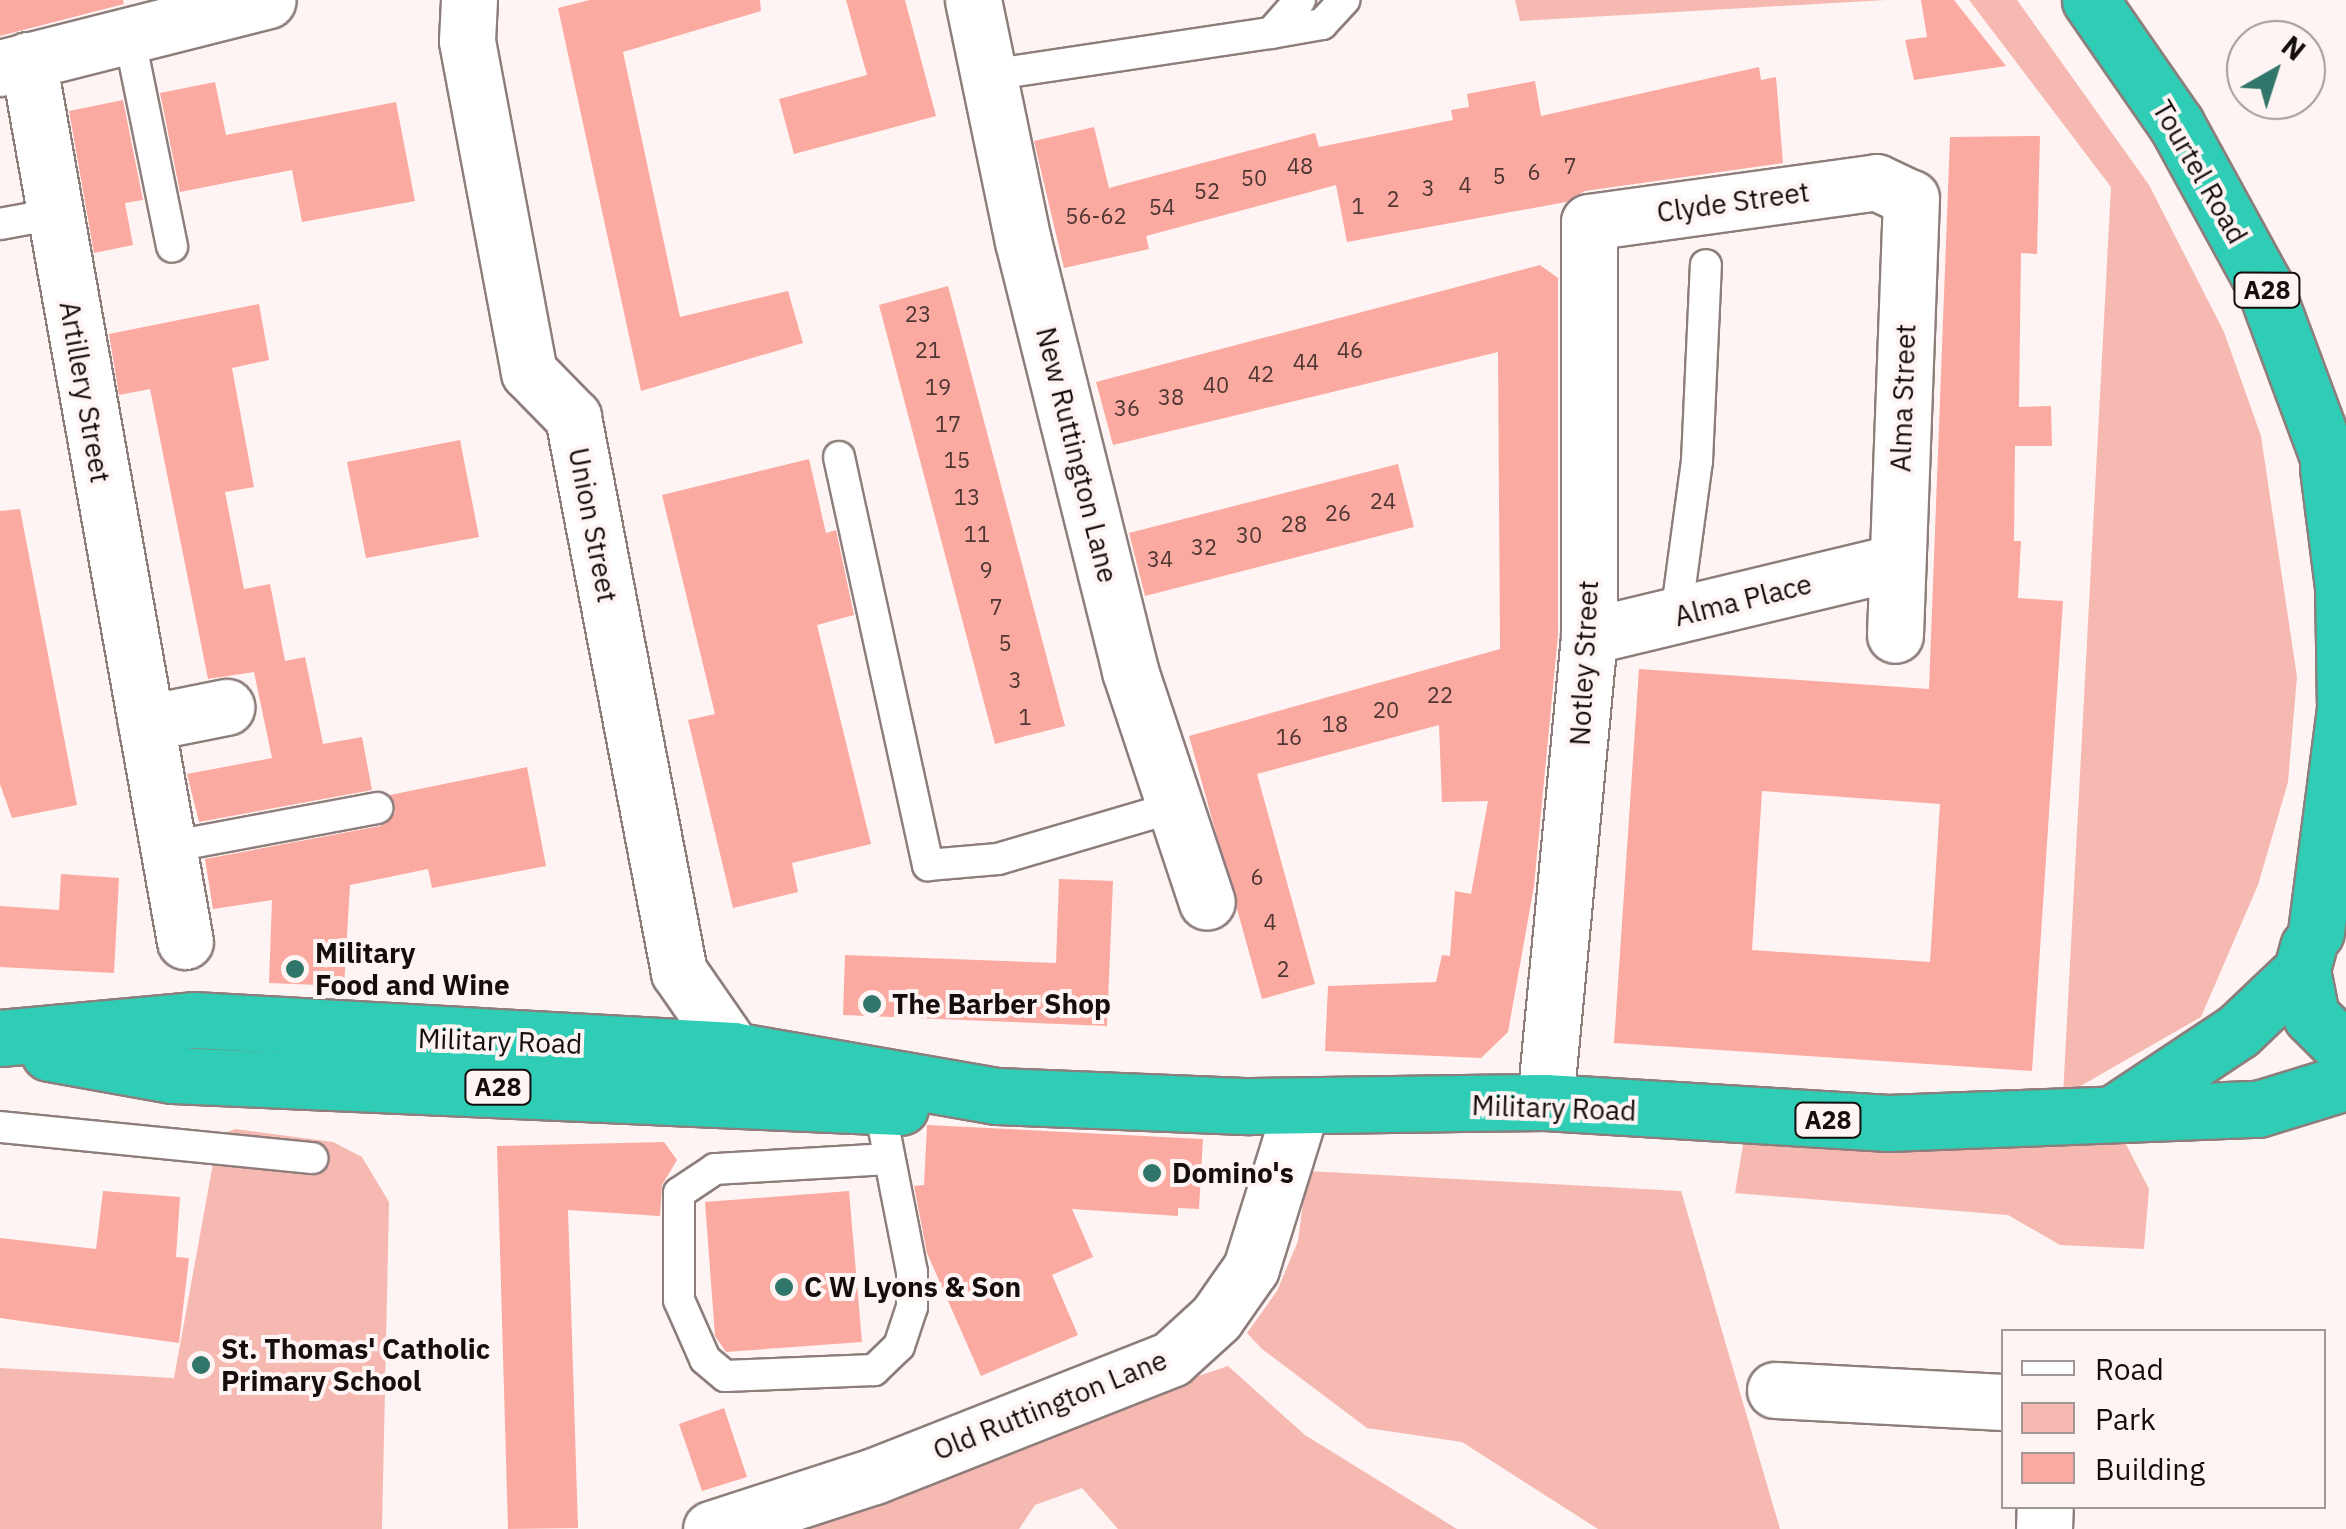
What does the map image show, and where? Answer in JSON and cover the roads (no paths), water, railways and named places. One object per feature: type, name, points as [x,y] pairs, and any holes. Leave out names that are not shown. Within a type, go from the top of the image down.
[{"type":"highway","name":"Tourtel Road","points":[[2090,0],[2185,140],[2264,284],[2337,486],[2346,708],[2321,935]]},
{"type":"highway","name":"A28","points":[[2321,935],[2311,1016],[2346,1051]]},
{"type":"highway","points":[[2111,1115],[2238,1031],[2321,935]]},
{"type":"highway","name":"Military Road","points":[[0,1041],[193,1020],[400,1038],[733,1050],[997,1096],[1302,1107],[1545,1102],[1888,1123],[2258,1109],[2346,1082]]},
{"type":"highway","name":"Military Road","points":[[0,1041],[173,1075],[640,1090],[884,1134],[997,1096]]},
{"type":"street","points":[[14,64],[268,0]]},
{"type":"street","name":"Union Street","points":[[470,0],[467,41],[529,372],[573,417],[679,972],[733,1050]]},
{"type":"street","name":"New Ruttington Lane","points":[[973,0],[1023,241],[1170,808],[1207,902]]},
{"type":"street","name":"Artillery Street","points":[[14,64],[54,214],[184,941]]},
{"type":"street","name":"Clyde Street","points":[[1590,222],[1876,182]]},
{"type":"street","name":"Alma Street","points":[[1876,182],[1911,198],[1895,636]]},
{"type":"street","name":"Notley Street","points":[[1545,1102],[1590,636],[1590,222]]},
{"type":"street","name":"Alma Place","points":[[1590,636],[1898,562]]},
{"type":"street","points":[[146,724],[226,707]]},
{"type":"street","name":"Old Ruttington Lane","points":[[712,1529],[934,1468],[1171,1359],[1216,1318],[1268,1227],[1302,1107]]},
{"type":"street","points":[[1774,1390],[2001,1402]]},
{"type":"lane","points":[[1271,34],[1300,0]]},
{"type":"lane","points":[[989,75],[1322,24],[1344,0]]},
{"type":"lane","points":[[128,35],[172,247]]},
{"type":"lane","points":[[0,224],[54,214]]},
{"type":"lane","points":[[1676,616],[1697,461],[1706,265]]},
{"type":"lane","points":[[839,457],[928,866],[998,859],[1170,808]]},
{"type":"lane","points":[[169,848],[376,808]]},
{"type":"lane","points":[[0,1128],[312,1158]]},
{"type":"lane","points":[[884,1134],[912,1272],[912,1307],[899,1346],[874,1370],[725,1376],[705,1359],[679,1300],[680,1194],[716,1169],[884,1134]]},
{"type":"place","name":"Military Food and Wine","points":[[295,969]]},
{"type":"place","name":"The Barber Shop","points":[[872,1004]]},
{"type":"place","name":"Domino's","points":[[1152,1173]]},
{"type":"place","name":"C W Lyons & Son","points":[[784,1287]]},
{"type":"place","name":"St. Thomas' Catholic Primary School","points":[[201,1365]]}]
